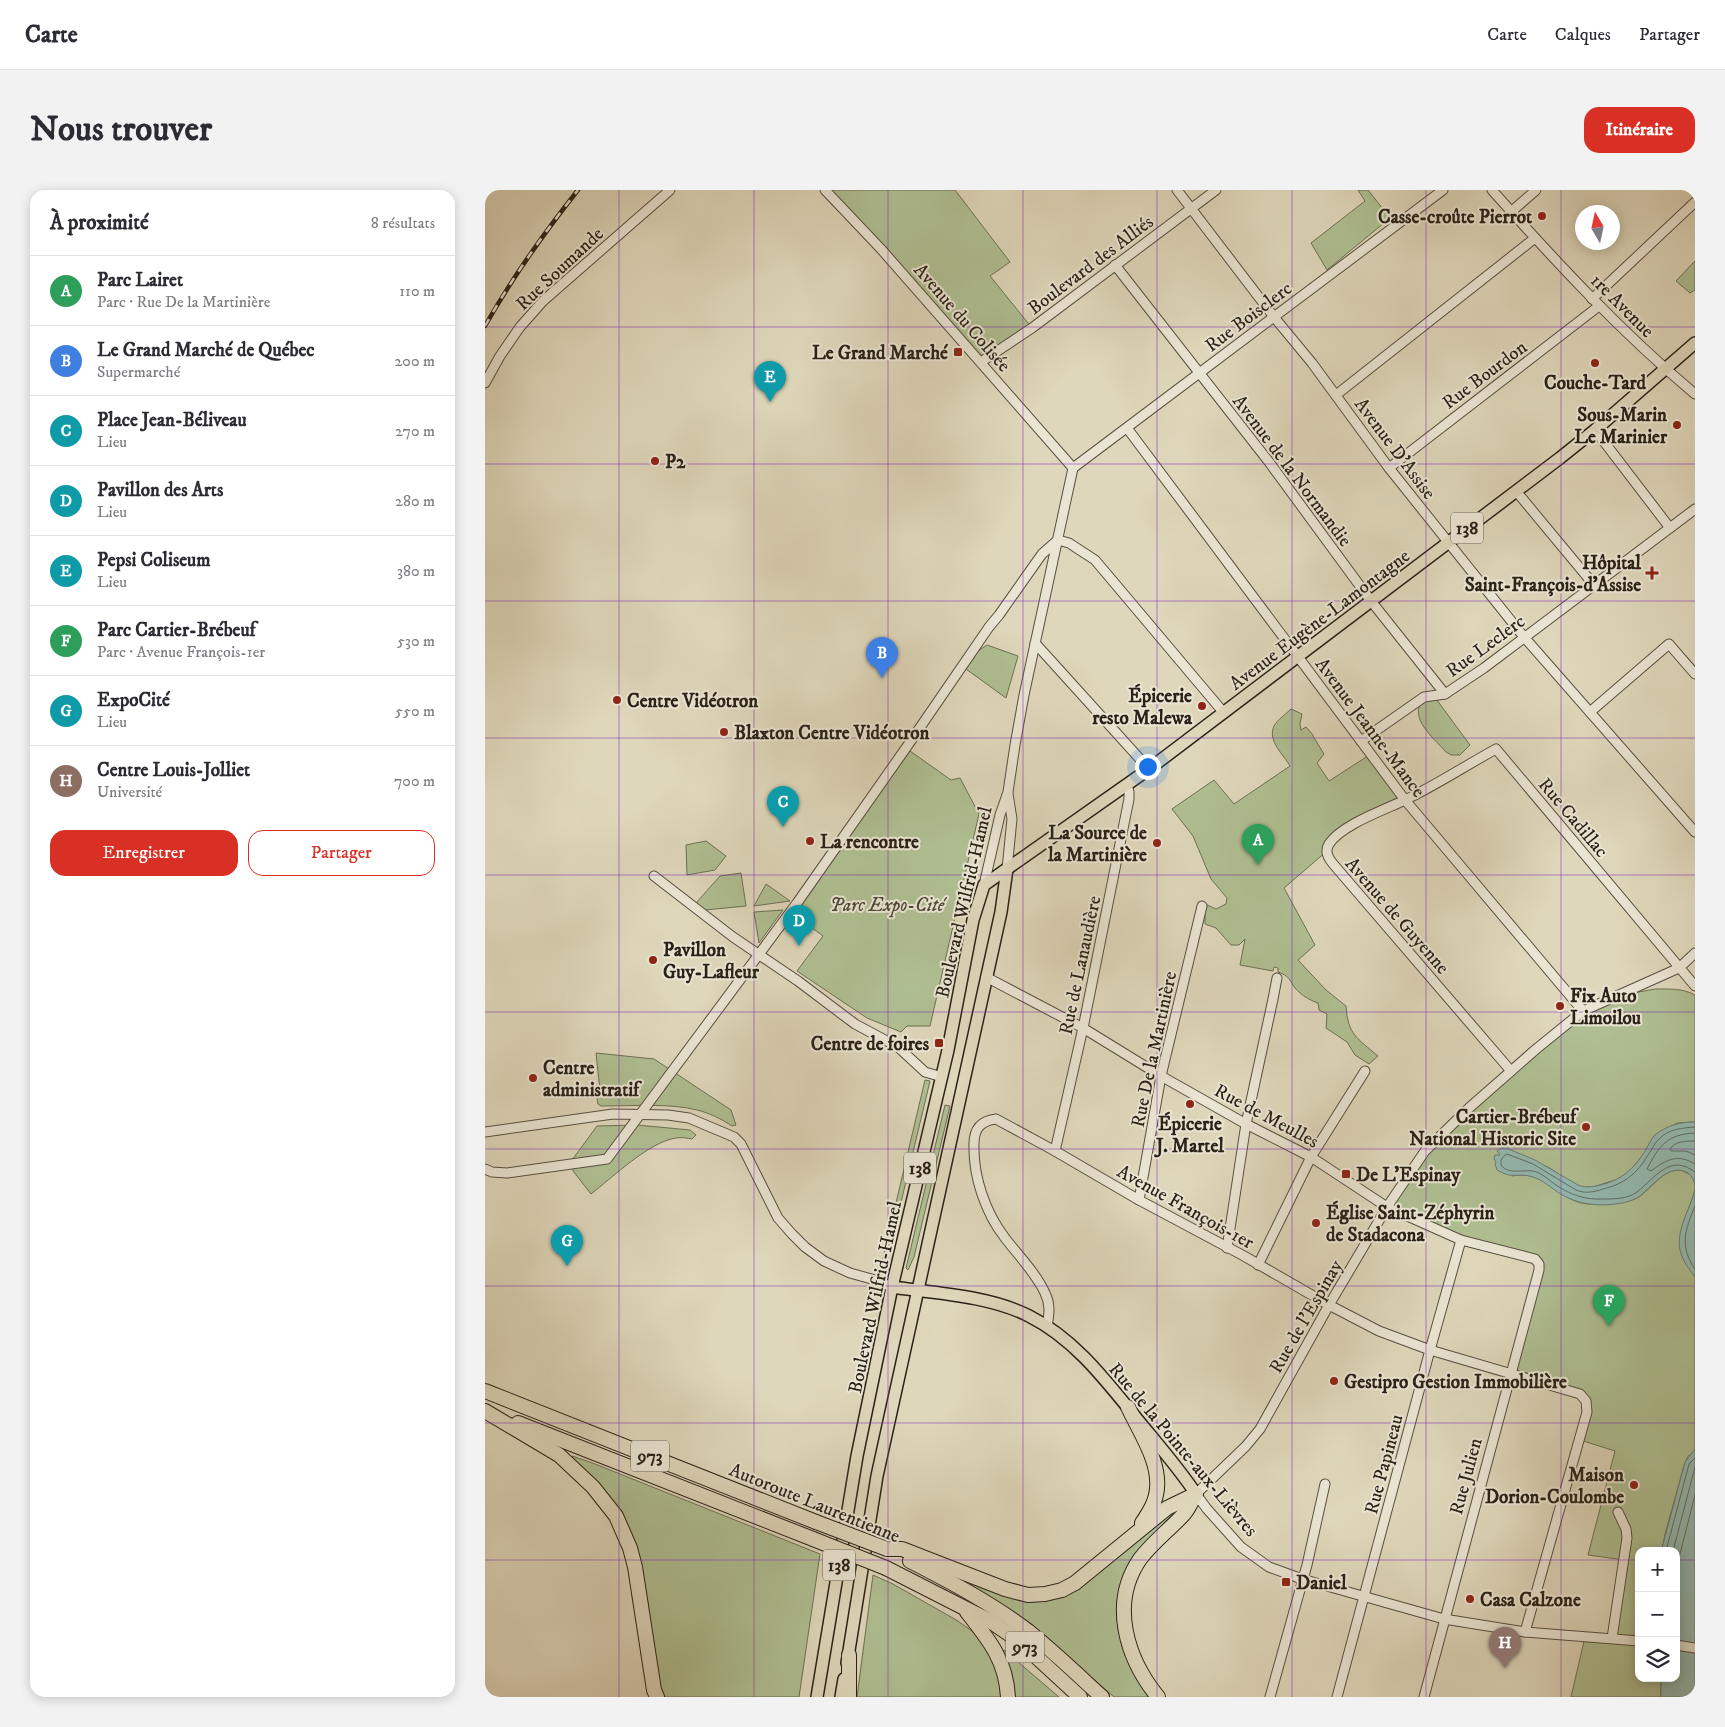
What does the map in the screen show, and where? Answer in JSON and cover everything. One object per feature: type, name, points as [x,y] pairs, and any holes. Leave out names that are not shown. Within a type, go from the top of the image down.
[{"type":"highway","name":"Autoroute Laurentienne","points":[[485,1392],[887,1549],[962,1588],[997,1609],[1028,1632],[1102,1697]]},
{"type":"highway","points":[[1128,1407],[1151,1455],[1157,1476],[1153,1506],[1133,1536]]},
{"type":"highway","points":[[485,1411],[559,1455],[593,1487],[616,1516],[630,1548],[635,1567],[654,1690],[657,1697]]},
{"type":"highway","name":"Autoroute Laurentienne","points":[[485,1411],[886,1568],[990,1621],[1019,1642],[1080,1697]]},
{"type":"highway","points":[[887,1549],[902,1549],[1005,1589],[1027,1595],[1045,1594],[1062,1590],[1075,1583],[1167,1508],[1196,1494]]},
{"type":"highway","points":[[1158,1697],[1147,1684],[1127,1644],[1123,1621],[1125,1599],[1129,1581],[1140,1560],[1155,1542],[1184,1514],[1196,1494]]},
{"type":"highway","points":[[963,1607],[997,1654],[1003,1667],[1008,1697]]},
{"type":"highway","points":[[849,1654],[849,1697]]},
{"type":"main road","name":"138","points":[[1665,369],[1695,343]]},
{"type":"main road","name":"Avenue Eugène-Lamontagne","points":[[985,885],[1127,785],[1224,713],[1595,430],[1665,369]]},
{"type":"main road","name":"Boulevard Wilfrid-Hamel","points":[[841,1697],[877,1476],[1001,912],[1007,869]]},
{"type":"main road","name":"Boulevard Wilfrid-Hamel","points":[[817,1697],[857,1456],[892,1287],[942,1077],[973,920],[985,885]]},
{"type":"main road","name":"Rue de la Pointe-aux-Lièvres","points":[[892,1287],[937,1292],[981,1300],[1028,1315],[1068,1340],[1128,1407],[1186,1478],[1196,1494]]},
{"type":"street","name":"Rue Soumande","points":[[485,383],[500,356],[520,327],[543,302],[671,190]]},
{"type":"street","name":"Avenue du Colisée","points":[[825,190],[861,227],[1073,468]]},
{"type":"street","name":"Avenue D'Assise","points":[[1177,190],[1274,318],[1336,395],[1389,468],[1524,638],[1695,832]]},
{"type":"street","name":"Boulevard des Alliés","points":[[981,362],[1032,328],[1216,190]]},
{"type":"street","name":"Rue Boisclerc","points":[[1073,468],[1443,190]]},
{"type":"street","name":"1re Avenue","points":[[1492,190],[1599,306],[1665,369],[1695,394]]},
{"type":"street","points":[[1511,212],[1536,190]]},
{"type":"street","points":[[1593,299],[1695,202]]},
{"type":"street","points":[[1336,395],[1535,238]]},
{"type":"street","name":"Avenue de la Normandie","points":[[1115,265],[1269,462],[1371,601],[1445,694]]},
{"type":"street","name":"Rue Bourdon","points":[[1389,468],[1599,306]]},
{"type":"street","name":"Avenue Jeanne-Mance","points":[[1127,428],[1405,800],[1583,1011]]},
{"type":"street","points":[[1595,430],[1669,528]]},
{"type":"street","name":"Boulevard Wilfrid-Hamel","points":[[985,885],[1000,815],[1008,792],[1035,643],[1073,468]]},
{"type":"street","points":[[1516,490],[1594,585]]},
{"type":"street","name":"Rue Leclerc","points":[[1361,741],[1424,697],[1445,694],[1485,668],[1695,509]]},
{"type":"street","points":[[485,1168],[492,1172],[507,1172],[607,1159],[797,903],[1042,554],[1058,540],[1069,543],[1095,560],[1224,713]]},
{"type":"street","points":[[1035,643],[1149,769]]},
{"type":"street","points":[[1590,712],[1669,644],[1695,674]]},
{"type":"street","name":"Rue Cadillac","points":[[1405,800],[1496,749],[1695,986]]},
{"type":"street","name":"Rue de Lanaudière","points":[[1055,1151],[1083,1028],[1129,799],[1127,785]]},
{"type":"street","name":"Boulevard Wilfrid-Hamel","points":[[1007,869],[1012,819],[1008,792]]},
{"type":"street","name":"Avenue de Guyenne","points":[[1405,800],[1349,827],[1328,846],[1329,858],[1511,1071]]},
{"type":"street","points":[[654,876],[855,1024],[898,1047],[925,1072],[942,1077]]},
{"type":"street","name":"Rue De la Martinière","points":[[1139,1200],[1161,1076],[1202,906]]},
{"type":"street","name":"Rue de l'Espinay","points":[[1196,1494],[1246,1446],[1260,1429],[1329,1305],[1387,1208],[1425,1151],[1447,1128],[1511,1071],[1583,1011],[1679,968],[1695,953]]},
{"type":"street","name":"Rue de Meulles","points":[[986,976],[1083,1028],[1161,1076],[1246,1124],[1311,1157],[1387,1208],[1461,1240],[1535,1259],[1539,1264]]},
{"type":"street","points":[[1227,1248],[1246,1124],[1277,978]]},
{"type":"street","points":[[1258,1264],[1311,1157],[1365,1071]]},
{"type":"street","points":[[485,1132],[609,1115],[668,1115],[689,1118],[734,1137],[741,1144],[778,1218],[805,1247],[824,1261],[850,1274],[875,1280],[892,1287]]},
{"type":"street","name":"Avenue François-1er","points":[[1047,1327],[1050,1311],[1046,1294],[1004,1236],[982,1196],[974,1154],[974,1136],[977,1128],[983,1123],[996,1119],[1139,1200],[1379,1331],[1430,1350],[1580,1394],[1586,1401],[1587,1412],[1525,1632]]},
{"type":"street","name":"Rue Papineau","points":[[1337,1697],[1461,1240]]},
{"type":"street","name":"Rue Julien","points":[[1424,1697],[1509,1374],[1539,1270],[1539,1264]]},
{"type":"street","points":[[1269,1697],[1307,1565],[1325,1484]]},
{"type":"street","name":"Rue de la Pointe-aux-Lièvres","points":[[1196,1494],[1235,1541],[1249,1554],[1269,1567],[1302,1579],[1444,1619],[1525,1632],[1635,1641]]},
{"type":"street","points":[[1612,1638],[1627,1538],[1626,1529],[1618,1512]]},
{"type":"street","points":[[1680,1646],[1695,1648]]},
{"type":"green space","points":[[824,190],[955,190],[1010,262],[990,276],[1032,328],[981,362]]},
{"type":"green space","points":[[1358,190],[1368,190],[1390,218],[1327,270],[1311,243],[1365,201]]},
{"type":"green space","points":[[1695,261],[1695,290],[1690,293],[1676,281]]},
{"type":"green space","points":[[987,645],[1018,656],[1006,698],[966,669],[978,651]]},
{"type":"green space","points":[[1431,692],[1470,745],[1460,755],[1451,755],[1446,752],[1422,723],[1419,708],[1423,700]]},
{"type":"green space","points":[[1291,709],[1302,714],[1301,730],[1306,727],[1324,754],[1317,763],[1329,781],[1371,754],[1405,800],[1349,827],[1327,851],[1284,888],[1315,945],[1298,960],[1326,990],[1346,1006],[1351,1030],[1359,1040],[1378,1056],[1369,1064],[1355,1055],[1347,1042],[1326,1028],[1327,1014],[1319,1010],[1318,1003],[1296,989],[1286,976],[1278,972],[1278,968],[1274,967],[1273,971],[1240,965],[1245,939],[1239,945],[1231,945],[1216,928],[1205,924],[1205,904],[1216,909],[1226,904],[1227,898],[1211,879],[1193,836],[1172,809],[1214,780],[1234,804],[1290,766],[1277,748],[1272,732],[1277,722]]},
{"type":"green space","name":"Parc Expo-Cité","points":[[910,751],[951,780],[960,778],[979,814],[930,1026],[907,1026],[901,1032],[867,1018],[797,971],[823,936],[793,914]]},
{"type":"green space","points":[[706,841],[726,856],[715,870],[687,875],[686,845]]},
{"type":"green space","points":[[741,873],[746,906],[705,910],[696,903],[720,876]]},
{"type":"green space","points":[[766,884],[790,901],[754,906]]},
{"type":"green space","points":[[783,910],[759,943],[754,912]]},
{"type":"green space","points":[[1655,989],[1680,990],[1695,995],[1695,1122],[1677,1123],[1654,1136],[1643,1155],[1629,1172],[1621,1178],[1593,1187],[1582,1187],[1548,1167],[1497,1151],[1501,1155],[1497,1162],[1512,1176],[1526,1175],[1542,1180],[1569,1198],[1583,1203],[1615,1203],[1632,1200],[1673,1170],[1680,1170],[1689,1174],[1693,1178],[1695,1185],[1693,1198],[1684,1219],[1681,1245],[1695,1277],[1695,1449],[1688,1456],[1684,1466],[1663,1547],[1635,1547],[1635,1682],[1661,1682],[1661,1697],[1571,1697],[1585,1637],[1611,1638],[1624,1560],[1588,1555],[1615,1451],[1580,1440],[1587,1412],[1580,1394],[1509,1374],[1539,1263],[1461,1240],[1387,1207],[1425,1151],[1583,1011],[1617,996]]},
{"type":"green space","points":[[596,1053],[654,1059],[731,1110],[736,1125],[732,1126],[702,1111],[675,1106],[601,1106],[598,1104],[597,1099],[600,1090]]},
{"type":"green space","points":[[925,1080],[930,1081],[885,1265],[882,1262]]},
{"type":"green space","points":[[945,1105],[950,1106],[914,1257],[908,1270],[906,1268]]},
{"type":"green space","points":[[637,1125],[690,1130],[696,1135],[692,1139],[676,1138],[654,1146],[591,1194],[573,1171],[572,1160],[597,1126]]},
{"type":"green space","points":[[572,1456],[820,1554],[799,1697],[662,1697],[658,1685],[633,1542],[571,1459]]},
{"type":"green space","points":[[1170,1511],[1173,1514],[1141,1548],[1126,1570],[1120,1586],[1117,1603],[1117,1620],[1125,1653],[1132,1669],[1151,1697],[1114,1697],[1038,1631],[971,1586],[973,1582],[1045,1599]]},
{"type":"green space","points":[[873,1575],[893,1584],[972,1631],[982,1641],[998,1671],[1002,1697],[857,1697]]},
{"type":"green space","points":[[1004,1650],[1059,1697],[1014,1697],[1002,1652]]},
{"type":"water","points":[[1695,1122],[1695,1185],[1693,1178],[1688,1173],[1681,1170],[1675,1171],[1662,1177],[1638,1197],[1622,1203],[1598,1205],[1574,1200],[1559,1193],[1537,1178],[1507,1175],[1497,1170],[1494,1159],[1495,1155],[1500,1155],[1497,1151],[1501,1148],[1506,1148],[1535,1160],[1578,1185],[1586,1187],[1595,1186],[1608,1183],[1626,1173],[1645,1151],[1652,1138],[1664,1129],[1674,1125]]},
{"type":"water","points":[[1695,1190],[1695,1277],[1687,1266],[1679,1246],[1683,1221]]},
{"type":"water","points":[[1695,1449],[1695,1697],[1661,1697],[1661,1682],[1680,1682],[1680,1547],[1662,1547],[1685,1462]]},
{"type":"railway","points":[[485,326],[529,256],[578,190]]},
{"type":"place","name":"Casse-croûte Pierrot","points":[[1542,216]]},
{"type":"place","name":"Le Grand Marché","points":[[958,352]]},
{"type":"place","name":"Couche-Tard","points":[[1595,363]]},
{"type":"place","name":"Pepsi Coliseum","points":[[770,402]]},
{"type":"place","name":"Sous-Marin Le Marinier","points":[[1677,425]]},
{"type":"place","name":"P2","points":[[655,461]]},
{"type":"place","name":"Hôpital Saint-François-d'Assise","points":[[1652,573]]},
{"type":"place","name":"Le Grand Marché de Québec","points":[[882,678]]},
{"type":"place","name":"Centre Vidéotron","points":[[617,700]]},
{"type":"place","name":"Épicerie resto Malewa","points":[[1202,706]]},
{"type":"place","name":"Blaxton Centre Vidéotron","points":[[724,732]]},
{"type":"place","name":"Place Jean-Béliveau","points":[[783,827]]},
{"type":"place","name":"La rencontre","points":[[810,841]]},
{"type":"place","name":"La Source de la Martinière","points":[[1157,843]]},
{"type":"place","name":"Parc Lairet","points":[[1258,865]]},
{"type":"place","name":"Pavillon des Arts","points":[[799,946]]},
{"type":"place","name":"Pavillon Guy-Lafleur","points":[[653,960]]},
{"type":"place","name":"Fix Auto Limoilou","points":[[1560,1006]]},
{"type":"place","name":"Centre de foires","points":[[939,1043]]},
{"type":"place","name":"Centre administratif","points":[[533,1078]]},
{"type":"place","name":"Épicerie J. Martel","points":[[1190,1104]]},
{"type":"place","name":"Cartier-Brébeuf National Historic Site","points":[[1586,1127]]},
{"type":"place","name":"De L'Espinay","points":[[1346,1174]]},
{"type":"place","name":"Église Saint-Zéphyrin de Stadacona","points":[[1316,1223]]},
{"type":"place","name":"ExpoCité","points":[[567,1266]]},
{"type":"place","name":"Parc Cartier-Brébeuf","points":[[1609,1326]]},
{"type":"place","name":"Gestipro Gestion Immobilière","points":[[1334,1381]]},
{"type":"place","name":"Maison Dorion-Coulombe","points":[[1634,1485]]},
{"type":"place","name":"Daniel","points":[[1286,1582]]},
{"type":"place","name":"Casa Calzone","points":[[1470,1599]]},
{"type":"place","name":"Centre Louis-Jolliet","points":[[1505,1668]]}]
